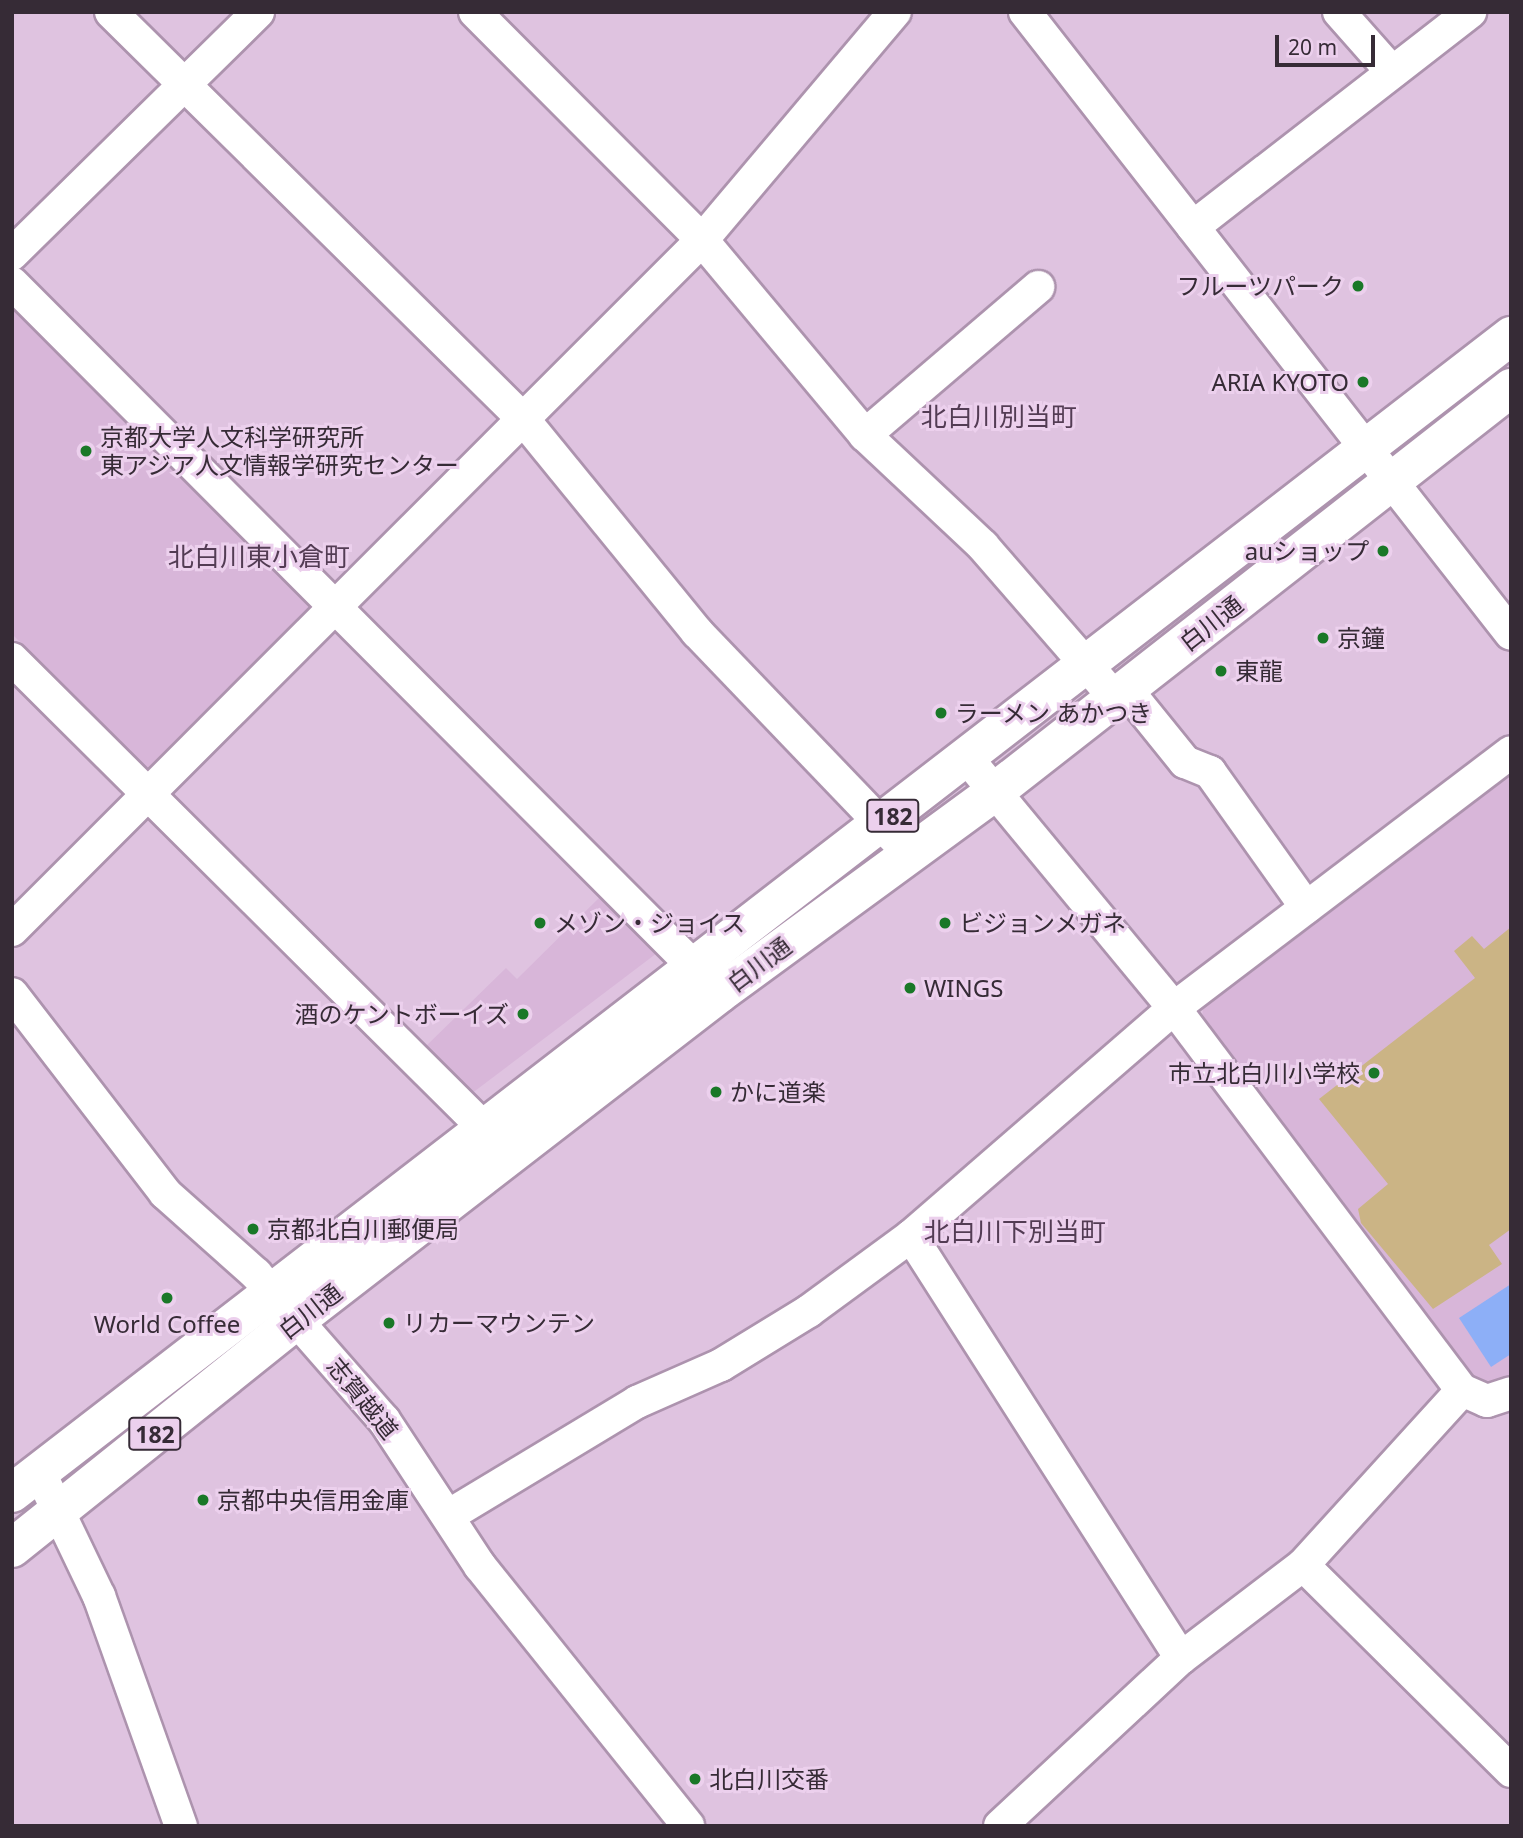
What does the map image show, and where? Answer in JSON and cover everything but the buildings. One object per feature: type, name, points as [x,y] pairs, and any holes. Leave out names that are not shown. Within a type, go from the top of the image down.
[{"type":"main road","name":"白川通","points":[[26,1482],[286,1307],[708,980],[884,822],[1086,661],[1511,336]]},
{"type":"main road","name":"白川通","points":[[708,980],[910,854],[993,793],[1511,388]]},
{"type":"main road","name":"白川通","points":[[12,1548],[60,1511],[286,1307]]},
{"type":"street","points":[[111,12],[524,420],[697,632],[884,822],[910,854]]},
{"type":"street","points":[[12,254],[258,12]]},
{"type":"street","points":[[475,12],[702,240],[865,435],[983,546],[1086,661],[1185,762],[1210,772],[1306,907]]},
{"type":"street","points":[[1025,12],[1389,482],[1511,634]]},
{"type":"street","points":[[1339,12],[1392,72]]},
{"type":"street","points":[[1193,227],[1470,12]]},
{"type":"street","points":[[12,930],[702,240],[877,18]]},
{"type":"street","points":[[12,283],[708,980]]},
{"type":"street","points":[[865,435],[1038,287]]},
{"type":"street","points":[[12,659],[498,1142]]},
{"type":"street","points":[[448,1516],[637,1402],[721,1365],[808,1311],[911,1236],[1174,1008],[1511,752]]},
{"type":"street","points":[[967,758],[993,793],[1174,1008],[1462,1390],[1487,1401],[1511,1393]]},
{"type":"street","name":"志賀越道","points":[[12,994],[165,1193],[286,1307],[384,1420],[480,1566],[688,1826]]},
{"type":"street","points":[[911,1236],[1181,1658]]},
{"type":"street","points":[[1000,1826],[1181,1658],[1303,1565],[1462,1390]]},
{"type":"street","points":[[26,1482],[60,1511],[99,1596],[181,1826]]},
{"type":"street","points":[[1303,1565],[1510,1770]]},
{"type":"shaded area","name":"京都大学人文科学研究所 東アジア人文情報学研究センター","points":[[12,304],[307,598],[309,615],[161,764],[145,768],[12,634]]},
{"type":"shaded area","name":"市立北白川小学校","points":[[1511,772],[1511,1380],[1485,1393],[1273,1124],[1202,1023],[1203,1006]]},
{"type":"shaded area","points":[[602,895],[657,953],[471,1094],[424,1048],[506,968],[517,979]]},
{"type":"shaded area","points":[[1511,927],[1511,1229],[1489,1245],[1502,1264],[1433,1309],[1361,1223],[1358,1209],[1388,1184],[1319,1099],[1475,978],[1454,951],[1472,936],[1484,949]]},
{"type":"water","points":[[1511,1284],[1511,1354],[1491,1367],[1459,1318]]},
{"type":"place","name":"フルーツパーク","points":[[1358,286]]},
{"type":"place","name":"ARIA KYOTO","points":[[1363,382]]},
{"type":"place","name":"京都大学人文科学研究所 東アジア人文情報学研究センター","points":[[86,451]]},
{"type":"place","name":"auショップ","points":[[1383,551]]},
{"type":"place","name":"京鐘","points":[[1323,638]]},
{"type":"place","name":"東龍","points":[[1221,671]]},
{"type":"place","name":"ラーメン あかつき","points":[[941,713]]},
{"type":"place","name":"メゾン・ジョイス","points":[[540,923]]},
{"type":"place","name":"ビジョンメガネ","points":[[945,923]]},
{"type":"place","name":"WINGS","points":[[910,988]]},
{"type":"place","name":"酒のケントボーイズ","points":[[523,1014]]},
{"type":"place","name":"市立北白川小学校","points":[[1374,1073]]},
{"type":"place","name":"かに道楽","points":[[716,1092]]},
{"type":"place","name":"京都北白川郵便局","points":[[253,1229]]},
{"type":"place","name":"World Coffee","points":[[167,1298]]},
{"type":"place","name":"リカーマウンテン","points":[[389,1323]]},
{"type":"place","name":"京都中央信用金庫","points":[[203,1500]]},
{"type":"place","name":"北白川交番","points":[[695,1779]]},
{"type":"district","name":"北白川別当町","points":[[999,417]]},
{"type":"district","name":"北白川東小倉町","points":[[259,557]]},
{"type":"district","name":"北白川下別当町","points":[[1015,1232]]}]
